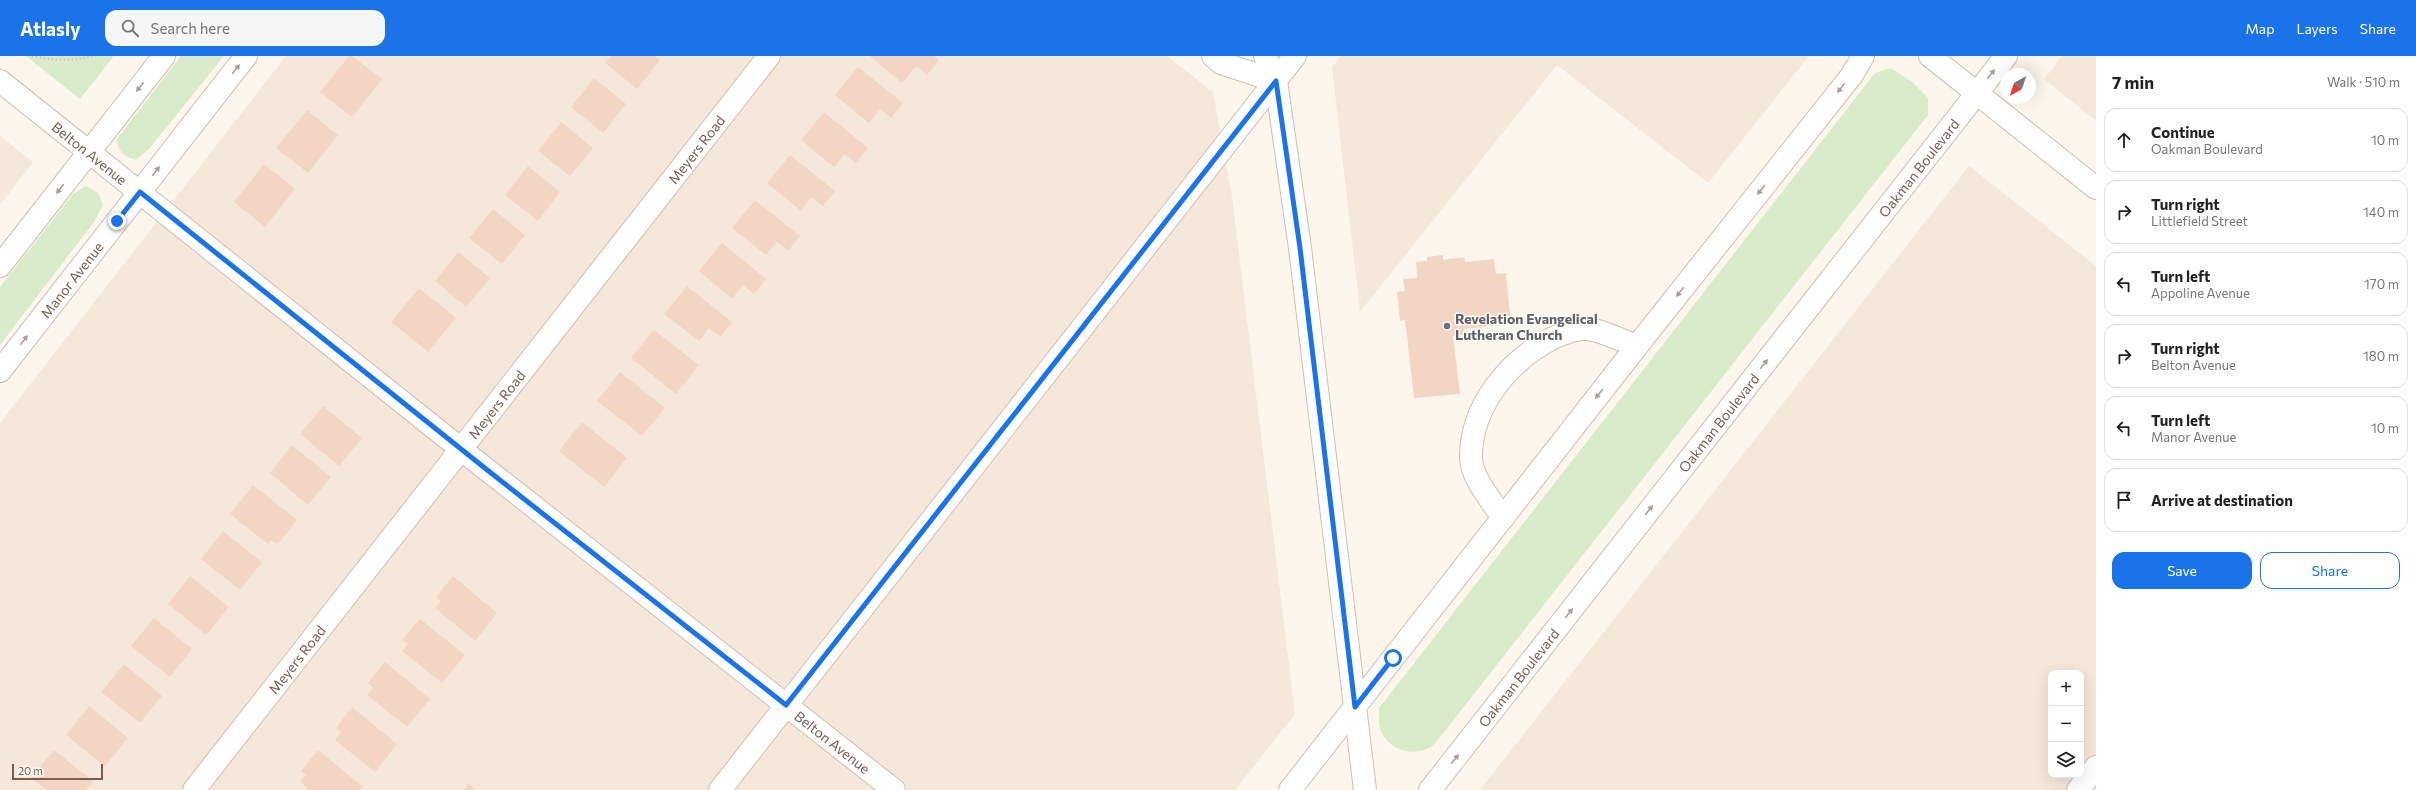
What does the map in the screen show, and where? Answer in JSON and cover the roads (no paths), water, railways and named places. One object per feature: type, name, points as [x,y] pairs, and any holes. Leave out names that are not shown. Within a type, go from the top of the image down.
[{"type":"street","points":[[0,266],[164,56]]},
{"type":"street","name":"Manor Avenue","points":[[0,370],[246,56]]},
{"type":"street","name":"Meyers Road","points":[[194,790],[769,56]]},
{"type":"street","points":[[1212,56],[1221,63],[1276,81]]},
{"type":"street","points":[[1265,56],[1276,81],[1300,248],[1365,790]]},
{"type":"street","points":[[1276,81],[1281,56]]},
{"type":"street","points":[[720,790],[1295,56]]},
{"type":"street","points":[[1290,790],[1637,346],[1852,75],[1863,56]]},
{"type":"street","points":[[1930,56],[2096,188]]},
{"type":"street","name":"Oakman Boulevard","points":[[1430,790],[1976,92],[2006,56]]},
{"type":"street","name":"Belton Avenue","points":[[0,81],[894,790]]},
{"type":"street","points":[[1503,518],[1477,478],[1471,458],[1473,439],[1482,410],[1497,384],[1514,364],[1538,346],[1564,333],[1588,329],[1637,346]]},
{"type":"street","points":[[2078,790],[2096,767]]},
{"type":"place","name":"Revelation Evangelical Lutheran Church","points":[[1447,326]]}]
